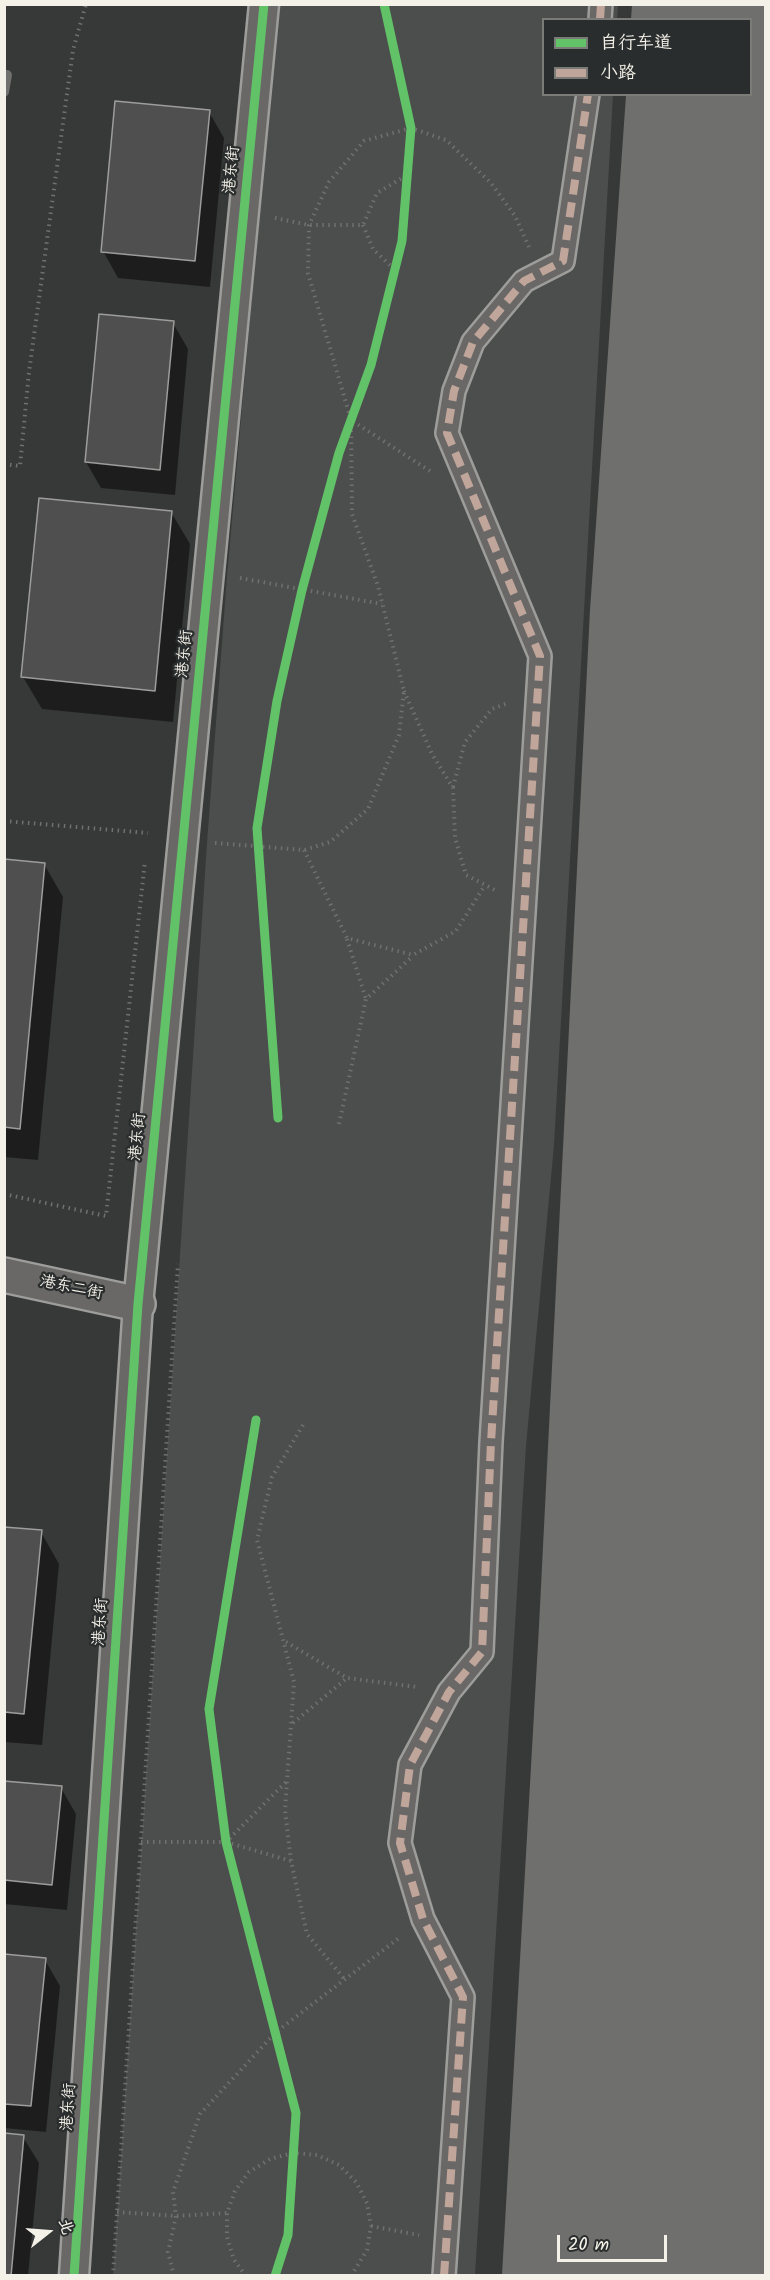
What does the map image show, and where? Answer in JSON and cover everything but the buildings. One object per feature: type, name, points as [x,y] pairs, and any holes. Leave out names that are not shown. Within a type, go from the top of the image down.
[{"type":"main road","name":"港东二街","points":[[4,1275],[138,1304]]},
{"type":"street","name":"港东街","points":[[74,2276],[138,1304],[264,4]]},
{"type":"street","points":[[444,2276],[463,1997],[423,1919],[400,1843],[410,1765],[449,1692],[482,1652],[491,1442],[540,656],[447,432],[454,391],[473,342],[524,281],[563,261],[588,96]]},
{"type":"path","points":[[4,464],[20,466],[29,372],[73,50],[86,4]]},
{"type":"path","points":[[409,117],[410,140]]},
{"type":"path","points":[[453,788],[432,754],[404,691],[382,604],[352,514],[351,420],[308,273],[309,225],[329,182],[364,141],[411,128],[446,140],[491,183],[514,216],[541,272]]},
{"type":"path","points":[[406,186],[408,163]]},
{"type":"path","points":[[392,281],[396,265],[373,249],[363,225],[377,193],[407,175]]},
{"type":"path","points":[[269,217],[309,225],[363,225]]},
{"type":"path","points":[[339,453],[359,398]]},
{"type":"path","points":[[351,420],[394,450],[474,496]]},
{"type":"path","points":[[238,578],[382,604]]},
{"type":"path","points":[[299,601],[305,578]]},
{"type":"path","points":[[207,843],[258,840],[304,850],[330,842],[369,808],[399,735],[404,691]]},
{"type":"path","points":[[525,905],[466,875],[455,838],[453,788],[465,742],[492,709],[538,692]]},
{"type":"path","points":[[4,821],[148,833]]},
{"type":"path","points":[[146,845],[149,821]]},
{"type":"path","points":[[258,840],[259,857]]},
{"type":"path","points":[[304,850],[347,938],[366,999],[339,1124]]},
{"type":"path","points":[[4,1194],[106,1216],[145,856]]},
{"type":"path","points":[[366,999],[413,955],[456,931],[485,885]]},
{"type":"path","points":[[347,938],[413,955]]},
{"type":"path","points":[[303,1425],[272,1477],[257,1540],[294,1682],[293,1723],[285,1810],[291,1862],[308,1934],[346,1981]]},
{"type":"path","points":[[285,1641],[347,1678],[449,1692]]},
{"type":"path","points":[[293,1723],[347,1678]]},
{"type":"path","points":[[226,1842],[289,1779]]},
{"type":"path","points":[[225,1831],[230,1854]]},
{"type":"path","points":[[141,1842],[226,1842],[291,1862]]},
{"type":"path","points":[[174,2276],[168,2252],[176,2217],[173,2192],[200,2114],[276,2032],[346,1981],[423,1919]]},
{"type":"path","points":[[274,2022],[279,2043]]},
{"type":"path","points":[[292,2165],[293,2148]]},
{"type":"path","points":[[246,2276],[234,2260],[227,2237],[227,2213],[235,2191],[249,2172],[293,2148],[339,2165],[356,2182],[367,2203],[371,2226],[367,2250],[351,2276]]},
{"type":"path","points":[[117,2212],[176,2217],[227,2213]]},
{"type":"path","points":[[371,2226],[447,2240]]},
{"type":"shaded area","points":[[278,5],[618,5],[617,18],[542,18],[542,96],[613,96],[554,1145],[526,1446],[475,2275],[113,2276],[207,843],[227,576]]},
{"type":"shaded area","points":[[632,5],[765,5],[765,2275],[502,2275],[539,1626],[590,610],[626,96],[752,96],[752,18],[631,18]]},
{"type":"waterway","points":[[4,92],[7,75]]},
{"type":"marked path","points":[[600,18],[601,4]]},
{"type":"marked path","points":[[444,2276],[463,1997],[423,1919],[400,1843],[410,1765],[449,1692],[482,1652],[491,1442],[540,656],[447,433],[454,391],[473,342],[524,281],[563,261],[588,96]]},
{"type":"cycle path","points":[[74,2276],[138,1304],[264,4]]},
{"type":"cycle path","points":[[278,1118],[257,828],[277,701],[302,590],[339,453],[371,365],[402,241],[411,128],[384,4]]},
{"type":"cycle path","points":[[256,1420],[209,1709],[226,1842],[296,2113],[288,2235],[275,2276]]}]
